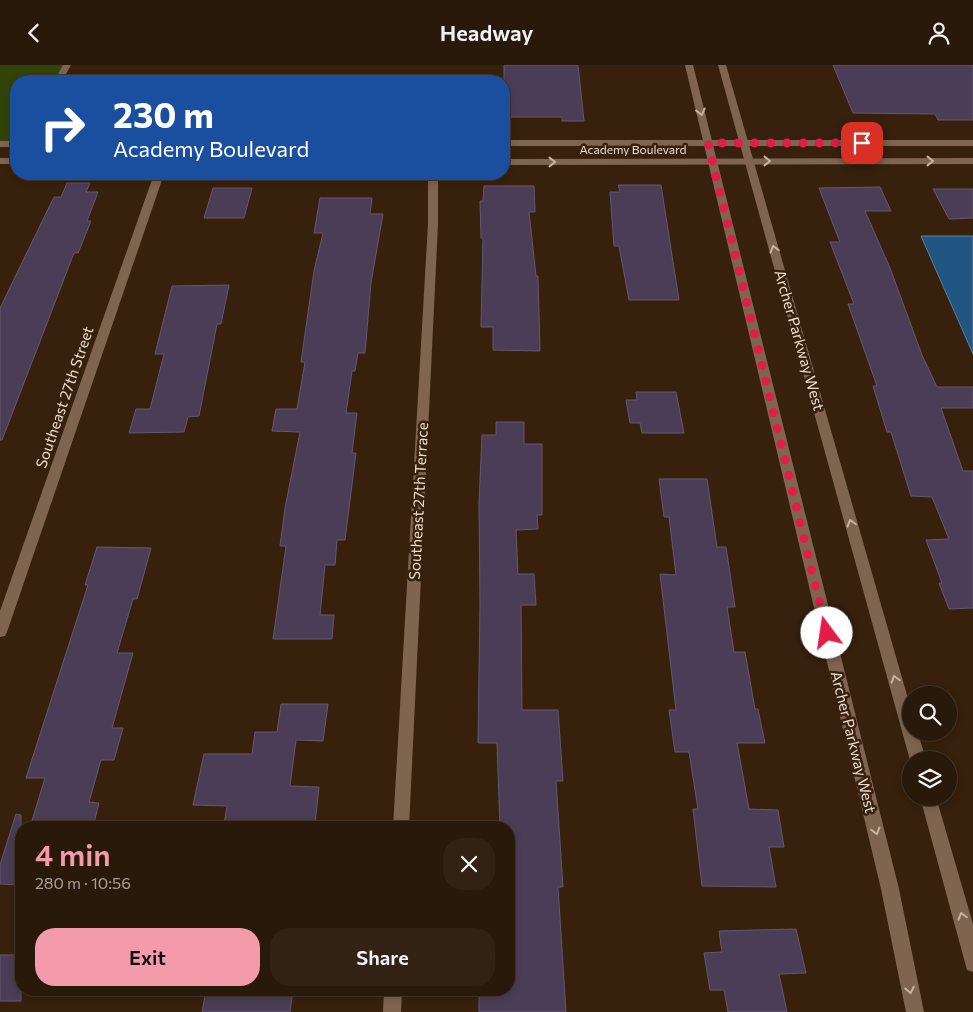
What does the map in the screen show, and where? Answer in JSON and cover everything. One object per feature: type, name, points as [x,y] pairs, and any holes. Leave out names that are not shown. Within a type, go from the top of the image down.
[{"type":"street","name":"Archer Parkway West","points":[[689,65],[890,889],[914,1012]]},
{"type":"street","name":"Archer Parkway West","points":[[722,65],[915,751]]},
{"type":"street","name":"Academy Boulevard","points":[[510,143],[973,143]]},
{"type":"street","name":"Academy Boulevard","points":[[510,161],[973,161]]},
{"type":"street","name":"Southeast 27th Street","points":[[0,632],[157,180]]},
{"type":"street","name":"Southeast 27th Terrace","points":[[401,821],[433,180]]},
{"type":"street","points":[[931,806],[966,931],[973,964]]},
{"type":"street","points":[[392,1012],[393,996]]},
{"type":"green space","points":[[0,65],[67,65],[61,75],[10,75],[10,144],[0,144]]},
{"type":"water","points":[[921,236],[973,236],[973,354]]},
{"type":"building","points":[[504,65],[578,65],[584,121],[562,121],[562,117],[510,117],[510,75],[504,75]]},
{"type":"building","points":[[833,65],[973,65],[973,120],[938,120],[935,114],[853,113]]},
{"type":"building","points":[[67,183],[90,183],[86,192],[98,192],[87,221],[91,221],[78,253],[74,253],[2,440],[0,440],[0,308],[54,197],[61,197]]},
{"type":"building","points":[[618,185],[661,185],[679,300],[629,300],[619,246],[614,246],[610,192],[620,192]]},
{"type":"building","points":[[484,186],[534,186],[535,212],[529,212],[536,276],[538,276],[540,351],[493,350],[493,327],[481,327],[483,238],[481,238],[480,201],[483,201]]},
{"type":"building","points":[[880,187],[891,211],[865,211],[890,268],[922,355],[937,387],[973,387],[973,408],[941,408],[963,471],[973,471],[973,608],[949,609],[939,583],[942,583],[926,540],[949,539],[932,497],[911,496],[891,432],[887,432],[873,386],[877,386],[848,304],[854,304],[830,242],[840,242],[819,188]]},
{"type":"building","points":[[213,188],[252,188],[244,218],[204,218]]},
{"type":"building","points":[[933,189],[973,189],[973,218],[949,219]]},
{"type":"building","points":[[320,198],[372,198],[370,214],[383,214],[371,283],[365,353],[358,353],[355,371],[352,371],[346,413],[357,413],[352,453],[356,453],[345,540],[337,540],[335,565],[325,565],[320,615],[334,615],[332,639],[273,639],[286,546],[280,546],[285,508],[300,432],[272,431],[276,409],[297,409],[305,362],[301,362],[314,271],[323,233],[314,233]]},
{"type":"building","points":[[229,285],[221,324],[217,324],[199,416],[188,417],[184,432],[129,433],[136,409],[150,409],[164,354],[155,354],[172,286]]},
{"type":"building","points":[[636,392],[676,392],[684,433],[642,433],[640,423],[630,423],[626,400],[637,400]]},
{"type":"building","points":[[496,422],[524,422],[524,444],[542,444],[542,515],[537,515],[538,529],[516,530],[518,574],[534,574],[536,605],[521,605],[522,710],[558,710],[563,781],[556,781],[563,887],[558,887],[566,1012],[479,1012],[479,996],[515,996],[515,821],[500,821],[497,743],[478,743],[479,503],[482,435],[496,435]]},
{"type":"building","points":[[659,479],[707,479],[717,547],[726,547],[735,607],[727,607],[734,652],[745,652],[755,709],[758,709],[765,743],[737,743],[749,809],[778,810],[784,847],[769,847],[776,887],[702,886],[693,809],[698,809],[689,752],[675,752],[669,710],[676,710],[660,574],[676,575],[669,517],[664,517]]},
{"type":"building","points":[[97,547],[151,548],[137,599],[133,599],[117,653],[133,653],[112,728],[123,728],[114,760],[101,760],[89,802],[99,803],[94,821],[32,821],[45,778],[26,778],[88,585],[85,585]]},
{"type":"building","points":[[281,704],[328,704],[323,741],[296,740],[290,786],[319,787],[315,821],[224,821],[227,806],[193,805],[204,754],[252,754],[255,732],[277,732]]},
{"type":"building","points":[[16,814],[21,815],[21,821],[15,821],[15,885],[0,884],[0,865]]},
{"type":"building","points":[[796,929],[806,973],[779,974],[787,1012],[728,1012],[724,990],[710,990],[704,953],[722,952],[719,931]]},
{"type":"building","points":[[0,955],[15,955],[15,996],[21,996],[21,1001],[0,1001]]},
{"type":"building","points":[[205,996],[292,996],[290,1012],[202,1012]]},
{"type":"route","points":[[827,633],[708,143],[862,143]]}]
